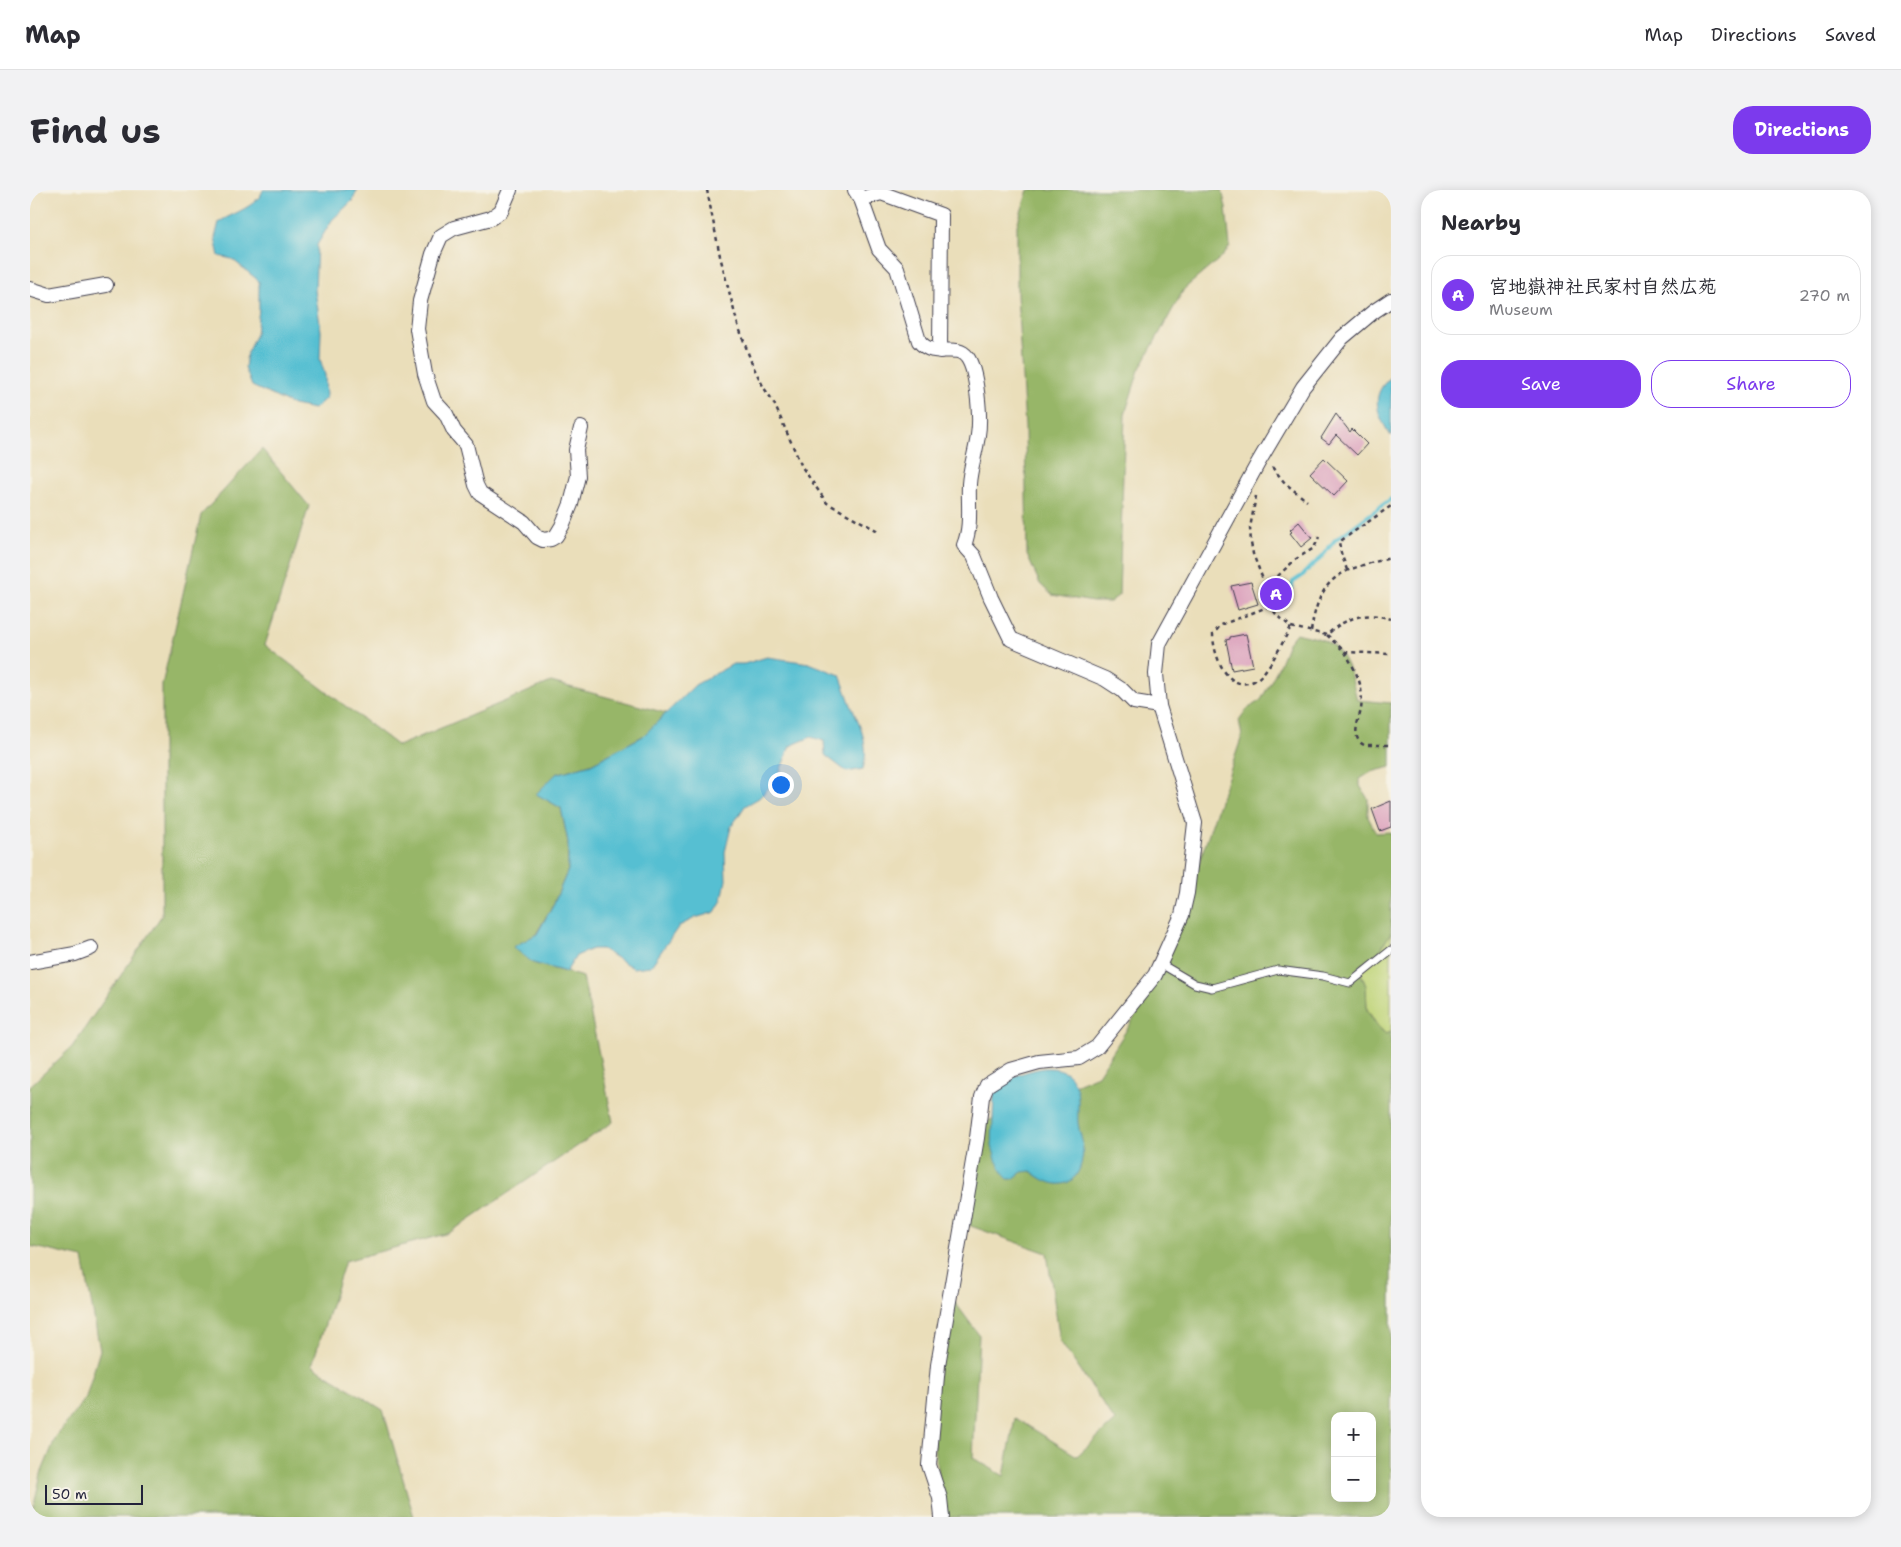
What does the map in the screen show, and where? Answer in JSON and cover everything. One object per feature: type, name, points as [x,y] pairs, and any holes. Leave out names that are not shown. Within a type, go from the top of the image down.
[{"type":"street","points":[[510,190],[501,211],[491,218],[454,228],[441,236],[433,254],[420,301],[417,329],[425,374],[434,401],[446,414],[454,431],[466,445],[476,485],[480,493],[524,522],[537,537],[543,540],[556,536],[571,504],[578,476],[576,450],[581,428]]},
{"type":"street","points":[[940,351],[941,215],[881,193],[858,194],[879,249],[897,268],[918,341],[924,347],[931,350],[940,351],[956,350],[962,352],[966,355],[972,367],[976,383],[979,434],[969,482],[968,535],[964,545],[974,556],[991,598],[1011,639],[1105,679],[1122,690],[1134,702],[1159,706]]},
{"type":"street","points":[[30,288],[49,295],[106,285]]},
{"type":"street","points":[[942,1517],[940,1498],[929,1465],[937,1375],[977,1138],[982,1097],[987,1085],[1011,1070],[1039,1062],[1079,1058],[1097,1047],[1155,975],[1161,964],[1182,915],[1195,823],[1159,706],[1156,674],[1159,644],[1258,463],[1304,387],[1321,362],[1342,338],[1373,312],[1391,300]]},
{"type":"street","points":[[30,962],[75,954],[91,948]]},
{"type":"lane","points":[[1161,964],[1195,984],[1212,988],[1278,970],[1324,976],[1350,983],[1391,950]]},
{"type":"path","points":[[707,190],[720,256],[737,322],[752,364],[773,401],[802,467],[827,502],[878,531]]},
{"type":"path","points":[[1269,472],[1276,461]]},
{"type":"path","points":[[1272,467],[1284,483],[1307,501]]},
{"type":"path","points":[[1260,489],[1256,495],[1251,516],[1250,543],[1252,554],[1266,587],[1270,606],[1276,614],[1291,626],[1327,635],[1346,652],[1354,667],[1361,688],[1361,706],[1356,728],[1356,738],[1364,745],[1391,745]]},
{"type":"path","points":[[1347,570],[1340,553],[1340,542],[1391,506]]},
{"type":"path","points":[[1266,587],[1296,559],[1314,548],[1318,537]]},
{"type":"path","points":[[1311,631],[1316,605],[1329,584],[1347,570],[1391,558]]},
{"type":"path","points":[[1270,606],[1221,625],[1213,634],[1213,640],[1224,672],[1234,682],[1244,683],[1254,680],[1264,670],[1291,626]]},
{"type":"path","points":[[1327,635],[1336,626],[1359,615],[1378,615],[1391,619]]},
{"type":"path","points":[[1346,652],[1391,654]]},
{"type":"green space","points":[[1028,190],[1222,190],[1226,208],[1230,246],[1224,255],[1184,289],[1139,370],[1125,414],[1119,595],[1110,602],[1093,602],[1052,595],[1040,584],[1027,555],[1025,427],[1017,295],[1017,225]]},
{"type":"green space","points":[[262,449],[309,506],[265,645],[398,746],[551,682],[666,713],[643,736],[591,764],[556,774],[537,794],[561,808],[568,842],[568,870],[554,903],[536,934],[533,963],[583,977],[613,1122],[449,1233],[345,1261],[312,1365],[383,1410],[414,1517],[31,1517],[41,1474],[56,1437],[86,1397],[100,1350],[83,1258],[30,1246],[30,1086],[72,1047],[162,915],[162,685],[201,515]]},
{"type":"green space","points":[[1296,633],[1320,639],[1334,647],[1344,660],[1351,675],[1357,700],[1391,703],[1391,767],[1371,772],[1360,779],[1360,786],[1368,799],[1368,817],[1376,833],[1391,832],[1391,932],[1379,952],[1358,967],[1366,986],[1367,1010],[1377,1026],[1386,1034],[1391,1032],[1391,1517],[944,1517],[930,1420],[951,1297],[979,1335],[973,1458],[1004,1476],[1015,1418],[1077,1456],[1115,1421],[1060,1341],[1047,1253],[965,1224],[983,1123],[1098,1075],[1160,977],[1242,736],[1239,720],[1247,709],[1261,700],[1278,668],[1288,643]]},
{"type":"green space","points":[[1391,932],[1391,1032],[1386,1034],[1377,1025],[1367,1009],[1366,986],[1358,966],[1379,952]]},
{"type":"water","points":[[263,190],[357,190],[353,200],[332,220],[317,245],[315,290],[321,331],[320,359],[325,375],[326,398],[314,409],[293,405],[252,386],[245,368],[247,353],[256,334],[259,309],[259,281],[232,259],[219,256],[215,238],[219,222],[251,205]]},
{"type":"water","points":[[1391,377],[1391,436],[1379,413],[1378,398],[1384,384]]},
{"type":"water","points":[[767,657],[809,663],[840,675],[861,728],[865,744],[863,769],[847,772],[825,755],[824,741],[811,737],[790,746],[777,779],[759,798],[745,806],[731,827],[725,852],[726,880],[722,900],[715,912],[695,918],[679,926],[651,966],[633,968],[602,949],[592,949],[576,956],[566,972],[533,963],[513,947],[537,934],[554,903],[568,870],[568,842],[561,808],[536,794],[556,774],[591,764],[643,736],[695,685],[733,664],[744,664]]},
{"type":"water","points":[[1044,1068],[1064,1071],[1076,1086],[1078,1123],[1083,1146],[1082,1162],[1073,1179],[1067,1183],[1050,1183],[1031,1171],[1022,1172],[1013,1179],[1008,1179],[996,1160],[992,1146],[994,1093],[1010,1079],[1023,1073]]},
{"type":"building","points":[[1336,414],[1350,432],[1352,429],[1367,444],[1357,455],[1336,435],[1329,444],[1321,438]]},
{"type":"building","points":[[1324,458],[1348,481],[1334,496],[1310,473]]},
{"type":"building","points":[[1299,522],[1312,538],[1301,547],[1290,533],[1292,532],[1290,530]]},
{"type":"building","points":[[1251,582],[1258,604],[1238,610],[1231,586]]},
{"type":"building","points":[[1246,634],[1253,666],[1232,670],[1226,640],[1230,639],[1230,637]]},
{"type":"building","points":[[1391,801],[1391,827],[1380,831],[1372,809]]},
{"type":"waterway","points":[[1291,590],[1293,582],[1320,559],[1335,540],[1391,499]]},
{"type":"place","name":"宮地嶽神社民家村自然広苑","points":[[1276,594]]}]
